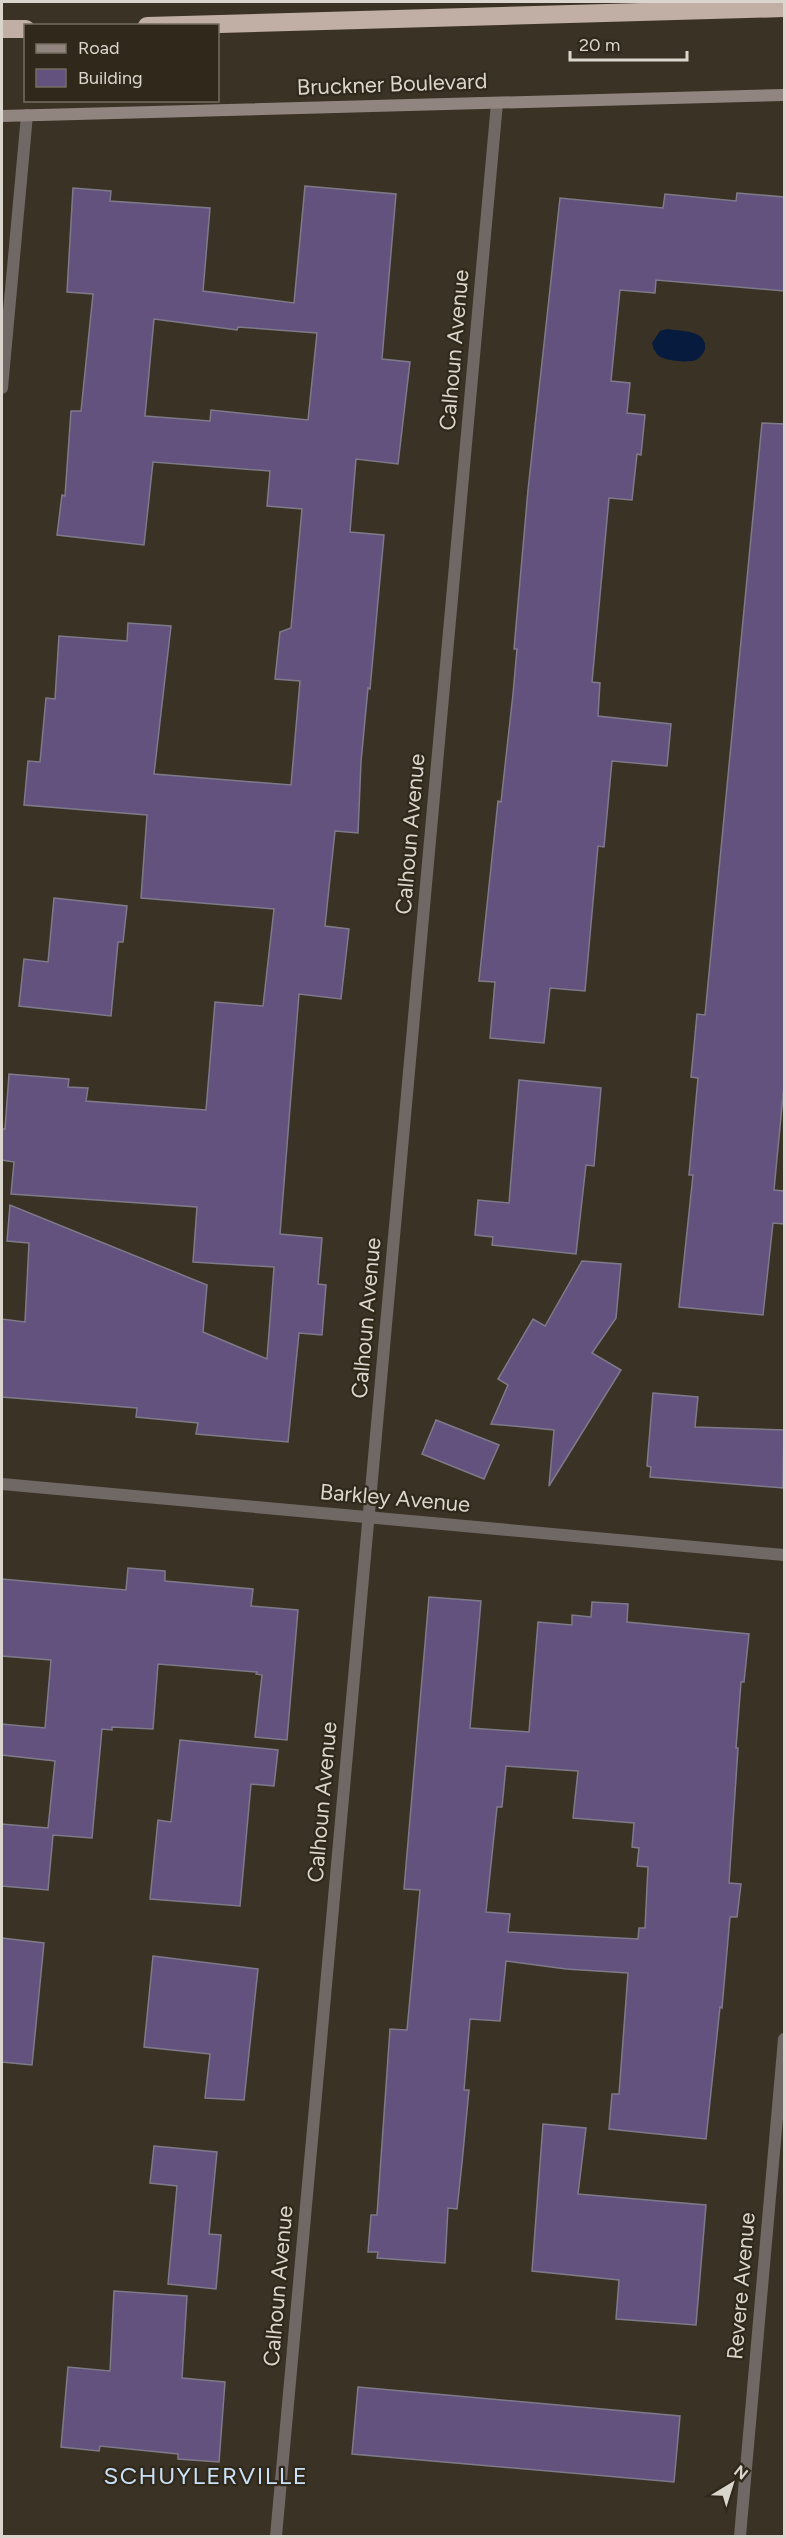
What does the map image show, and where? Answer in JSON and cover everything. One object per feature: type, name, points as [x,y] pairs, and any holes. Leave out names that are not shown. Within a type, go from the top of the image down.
[{"type":"highway","points":[[218,24],[784,8]]},
{"type":"highway","points":[[2,29],[24,29]]},
{"type":"main road","name":"Bruckner Boulevard","points":[[2,116],[784,95]]},
{"type":"street","name":"Calhoun Avenue","points":[[276,2536],[497,103]]},
{"type":"street","points":[[2,388],[27,115]]},
{"type":"street","name":"Barkley Avenue","points":[[2,1484],[784,1555]]},
{"type":"street","name":"Revere Avenue","points":[[740,2536],[784,2039]]},
{"type":"water","points":[[667,329],[698,335],[705,343],[703,354],[696,360],[688,361],[659,356],[652,343],[660,331]]},
{"type":"building","points":[[305,186],[396,194],[382,359],[410,362],[398,464],[356,459],[350,532],[384,535],[361,762],[358,833],[335,831],[325,926],[349,929],[341,999],[299,994],[280,1234],[322,1238],[318,1284],[326,1285],[322,1335],[299,1333],[288,1442],[196,1434],[198,1423],[136,1417],[137,1408],[2,1397],[2,1319],[25,1322],[29,1243],[7,1241],[10,1205],[207,1285],[203,1332],[267,1359],[274,1267],[193,1262],[197,1207],[11,1194],[14,1162],[2,1160],[2,1129],[5,1129],[9,1074],[69,1079],[68,1087],[88,1088],[86,1101],[206,1110],[215,1002],[263,1006],[274,909],[141,898],[147,815],[24,805],[28,761],[40,762],[46,698],[55,699],[59,636],[127,641],[128,623],[171,626],[154,774],[291,785],[300,681],[275,679],[280,632],[291,628],[302,509],[267,506],[270,471],[153,462],[144,545],[57,535],[62,495],[65,496],[71,411],[81,411],[93,294],[67,292],[73,188],[111,191],[110,201],[210,208],[203,291],[294,303]],"holes":[[[154,319],[237,330],[238,327],[317,333],[308,420],[211,410],[210,421],[145,416]]]},
{"type":"building","points":[[737,193],[784,197],[784,291],[656,280],[655,293],[620,290],[611,381],[630,383],[627,413],[645,415],[641,455],[637,454],[632,500],[609,498],[592,682],[600,683],[598,716],[671,724],[667,766],[612,761],[604,847],[598,846],[585,991],[550,988],[544,1043],[490,1038],[495,982],[479,981],[498,801],[501,802],[513,694],[517,649],[514,649],[528,490],[560,198],[663,208],[665,194],[736,201]]},
{"type":"building","points":[[762,423],[784,424],[784,1085],[774,1190],[784,1191],[784,1224],[773,1223],[763,1315],[679,1307],[693,1175],[689,1175],[698,1078],[691,1077],[697,1014],[705,1015]]},
{"type":"building","points":[[54,898],[127,906],[123,942],[118,942],[111,1016],[19,1006],[24,959],[48,962]]},
{"type":"building","points":[[519,1080],[601,1088],[594,1166],[586,1165],[576,1254],[492,1245],[493,1237],[475,1235],[478,1200],[509,1203]]},
{"type":"building","points":[[582,1261],[621,1264],[616,1318],[592,1353],[621,1370],[549,1486],[554,1430],[491,1424],[508,1385],[498,1379],[533,1319],[545,1326]]},
{"type":"building","points":[[653,1393],[698,1397],[695,1427],[784,1430],[783,1488],[650,1477],[651,1467],[647,1466]]},
{"type":"building","points":[[436,1420],[499,1445],[484,1479],[422,1454]]},
{"type":"building","points":[[128,1568],[165,1571],[165,1581],[253,1589],[251,1606],[298,1610],[287,1740],[255,1737],[262,1675],[256,1674],[257,1672],[158,1664],[153,1729],[112,1727],[112,1730],[102,1729],[92,1838],[53,1835],[48,1890],[2,1886],[2,1824],[48,1828],[55,1761],[2,1755],[2,1724],[45,1728],[51,1660],[2,1656],[2,1579],[126,1590]]},
{"type":"building","points":[[429,1597],[481,1601],[470,1728],[529,1732],[538,1622],[572,1625],[572,1615],[591,1617],[592,1602],[628,1604],[627,1622],[749,1634],[744,1682],[741,1682],[729,1883],[741,1884],[737,1917],[730,1917],[722,2008],[720,2007],[706,2139],[609,2129],[612,2094],[619,2094],[628,1973],[566,1969],[506,1961],[500,2021],[470,2019],[464,2090],[469,2090],[462,2163],[457,2209],[448,2208],[445,2263],[377,2258],[378,2252],[368,2252],[371,2215],[377,2215],[390,2029],[407,2030],[420,1890],[404,1889]],"holes":[[[506,1766],[578,1771],[573,1818],[634,1823],[632,1847],[639,1848],[637,1866],[648,1867],[645,1928],[639,1928],[638,1939],[508,1932],[510,1914],[486,1912],[497,1807],[502,1807]]]},
{"type":"building","points":[[180,1740],[278,1750],[274,1786],[251,1784],[240,1906],[150,1899],[158,1820],[171,1822]]},
{"type":"building","points":[[2,1938],[44,1943],[32,2065],[2,2062]]},
{"type":"building","points":[[153,1956],[258,1969],[244,2100],[205,2098],[210,2054],[144,2047]]},
{"type":"building","points":[[543,2124],[586,2128],[578,2194],[706,2205],[696,2325],[616,2319],[619,2280],[532,2271]]},
{"type":"building","points":[[154,2146],[217,2152],[209,2234],[221,2235],[216,2289],[168,2284],[177,2186],[150,2183]]},
{"type":"building","points":[[114,2291],[187,2296],[182,2378],[225,2382],[219,2462],[178,2459],[178,2454],[100,2446],[99,2451],[61,2447],[68,2367],[110,2371]]},
{"type":"building","points":[[358,2387],[680,2416],[674,2482],[352,2454]]},
{"type":"district","name":"SCHUYLERVILLE","points":[[206,2475]]}]
